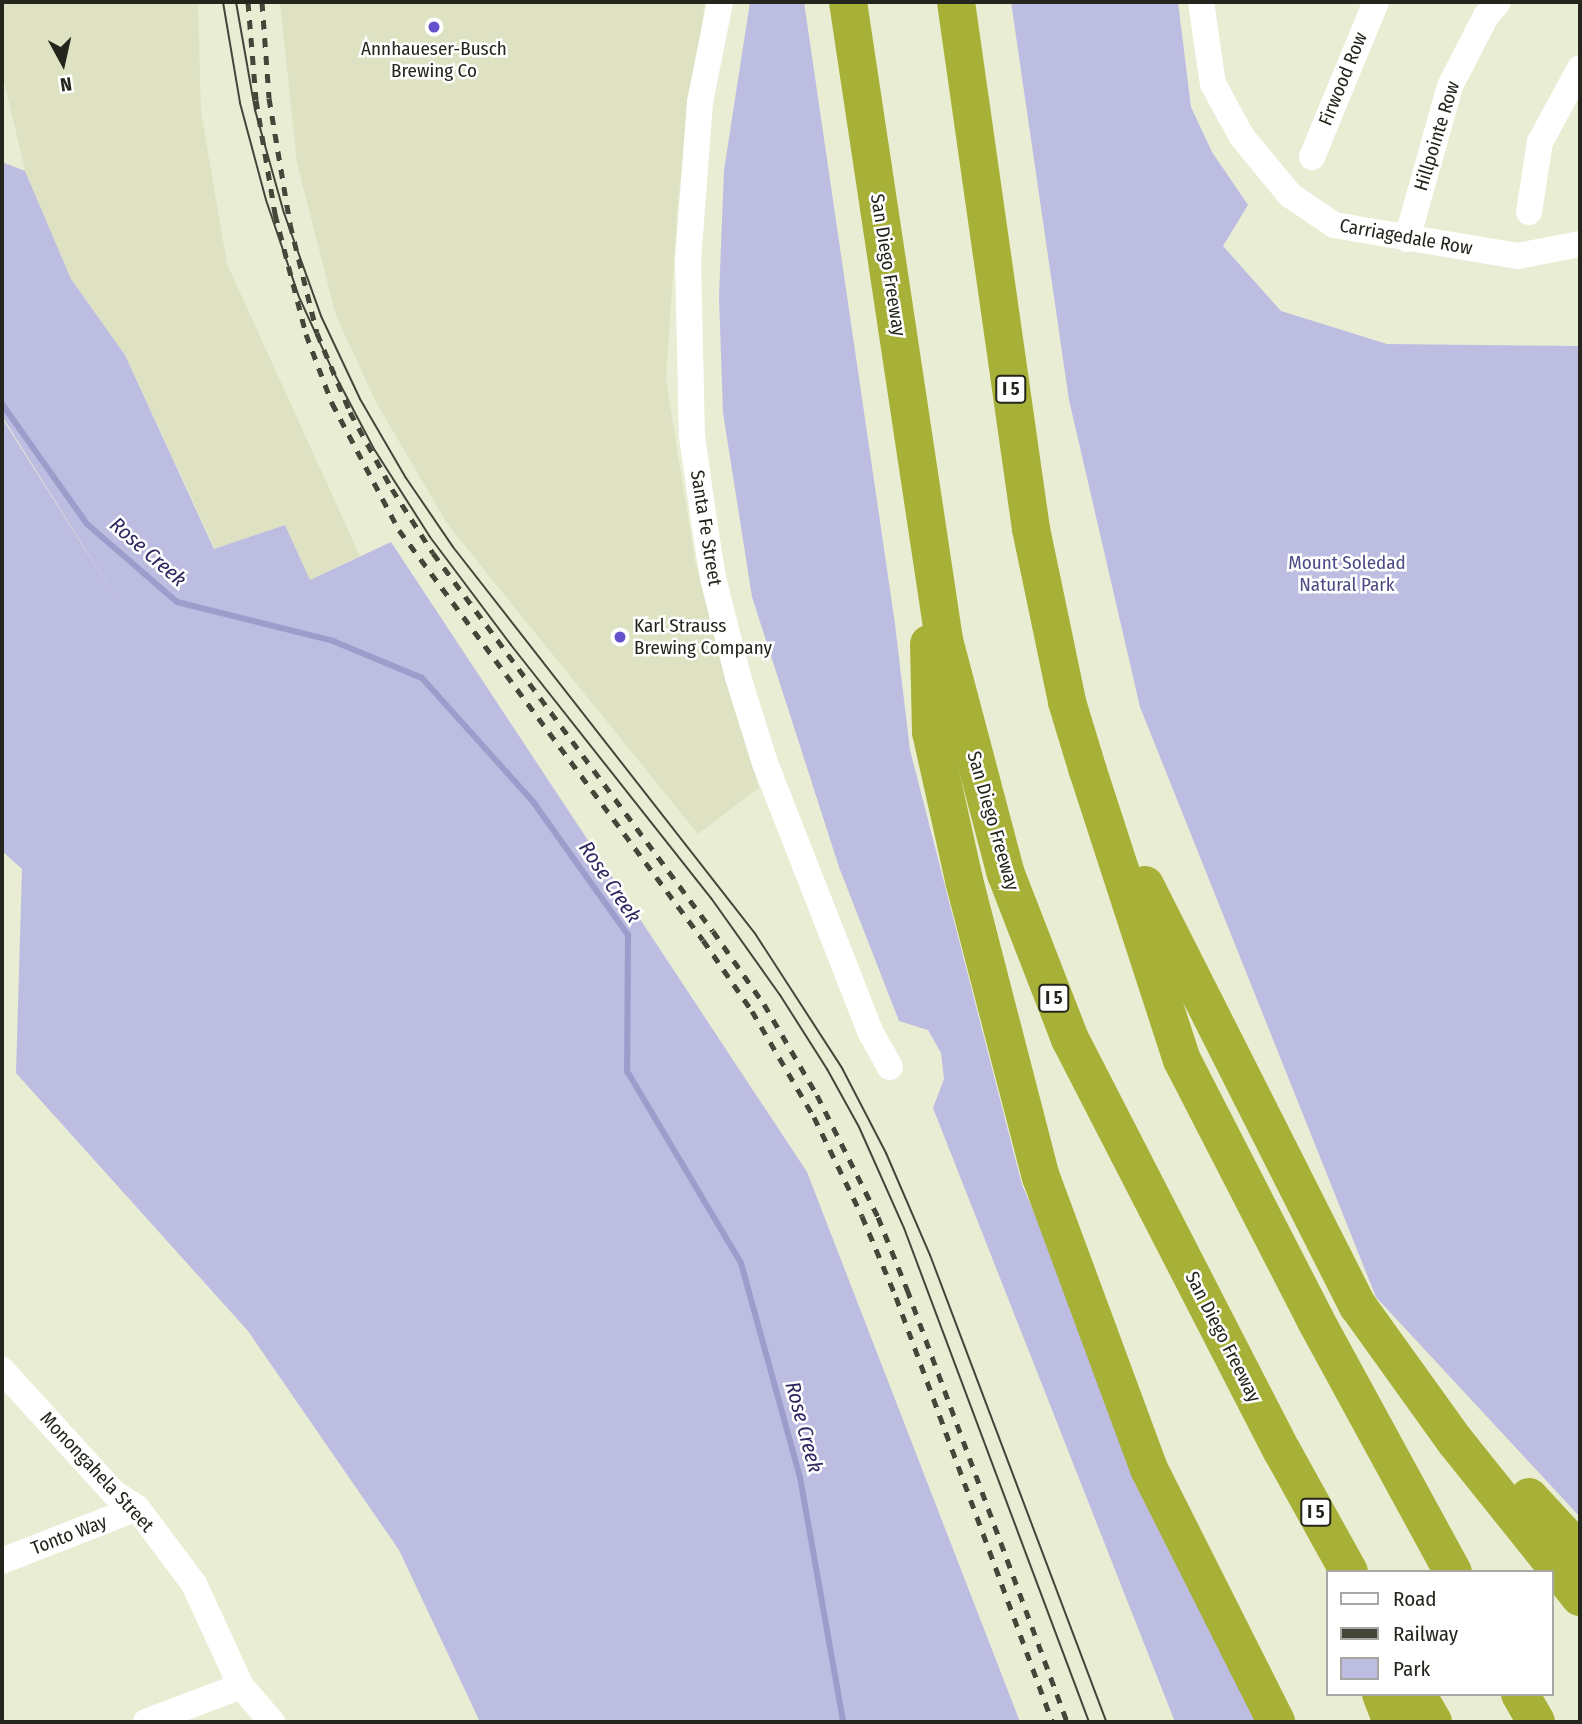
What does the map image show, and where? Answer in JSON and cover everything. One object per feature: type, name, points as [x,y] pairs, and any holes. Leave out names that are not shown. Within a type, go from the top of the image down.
[{"type":"highway","name":"San Diego Freeway","points":[[848,2],[944,640],[1006,874],[1070,1039],[1282,1451],[1348,1570]]},
{"type":"highway","name":"I 5","points":[[956,2],[1031,529],[1067,702],[1087,771],[1182,1060],[1316,1321],[1452,1570]]},
{"type":"highway","points":[[926,509],[931,732],[964,880],[1041,1177],[1149,1469],[1276,1722]]},
{"type":"highway","points":[[1087,771],[1374,1331],[1455,1441],[1580,1597]]},
{"type":"highway","points":[[1374,1331],[1580,1552]]},
{"type":"highway","points":[[1282,1451],[1330,1570]]},
{"type":"highway","points":[[1382,1696],[1392,1722]]},
{"type":"highway","points":[[1418,1696],[1433,1722]]},
{"type":"highway","points":[[1521,1696],[1536,1722]]},
{"type":"street","name":"Santa Fe Street","points":[[720,2],[700,102],[688,260],[692,436],[713,578],[765,763],[871,1033],[890,1066]]},
{"type":"street","name":"Carriagedale Row","points":[[1202,2],[1213,84],[1242,137],[1290,195],[1334,225],[1518,256],[1580,243]]},
{"type":"street","name":"Firwood Row","points":[[1312,157],[1376,2]]},
{"type":"street","name":"Hillpointe Row","points":[[1407,239],[1450,86],[1486,16],[1498,2]]},
{"type":"street","points":[[1529,212],[1540,142],[1580,68]]},
{"type":"street","name":"Monongahela Street","points":[[2,1370],[114,1493],[137,1508],[194,1584],[242,1686],[272,1722]]},
{"type":"street","name":"Tonto Way","points":[[2,1561],[137,1508]]},
{"type":"street","points":[[146,1722],[242,1686]]},
{"type":"shaded area","points":[[2,2],[198,2],[201,112],[227,264],[360,556],[310,580],[285,525],[215,549],[125,355],[71,279],[25,171],[2,72]]},
{"type":"shaded area","points":[[280,2],[705,2],[678,200],[666,380],[695,561],[759,788],[698,834],[448,525],[376,402],[336,316],[297,163]]},
{"type":"green space","points":[[750,2],[804,2],[895,624],[910,750],[1022,1185],[1260,1722],[1175,1722],[933,1108],[944,1079],[941,1053],[928,1030],[899,1021],[839,867],[752,597],[723,413],[719,297],[724,170]]},
{"type":"green space","name":"Mount Soledad Natural Park","points":[[1011,2],[1178,2],[1191,107],[1212,152],[1248,205],[1223,246],[1281,311],[1387,344],[1580,346],[1580,1517],[1376,1297],[1140,707],[1069,400]]},
{"type":"green space","points":[[2,162],[25,171],[71,279],[125,355],[214,549],[285,525],[310,580],[391,542],[807,1172],[1020,1722],[480,1722],[399,1550],[248,1331],[16,1073],[22,869],[2,851],[2,418],[122,608],[2,416]]},
{"type":"waterway","name":"Rose Creek","points":[[2,404],[87,524],[177,602],[333,641],[422,678],[534,803],[628,935],[627,1071],[741,1263],[800,1477],[843,1722]]},
{"type":"tram line","points":[[223,2],[240,103],[266,200],[299,297],[332,369],[374,449],[430,537],[511,645],[711,898],[780,995],[827,1069],[859,1127],[904,1228],[1089,1722]]},
{"type":"tram line","points":[[236,2],[255,110],[284,213],[321,316],[360,399],[406,478],[453,547],[756,935],[842,1068],[886,1153],[930,1255],[1106,1722]]},
{"type":"railway","points":[[248,2],[256,100],[275,214],[306,334],[332,403],[399,530],[703,940],[752,1011],[814,1117],[862,1216],[896,1297],[1052,1722]]},
{"type":"railway","points":[[262,2],[269,98],[290,224],[317,333],[350,412],[392,489],[433,553],[713,931],[764,1004],[817,1095],[878,1217],[907,1289],[1067,1722]]},
{"type":"place","name":"Annhaueser-Busch Brewing Co","points":[[434,27]]},
{"type":"place","name":"Karl Strauss Brewing Company","points":[[620,637]]}]
